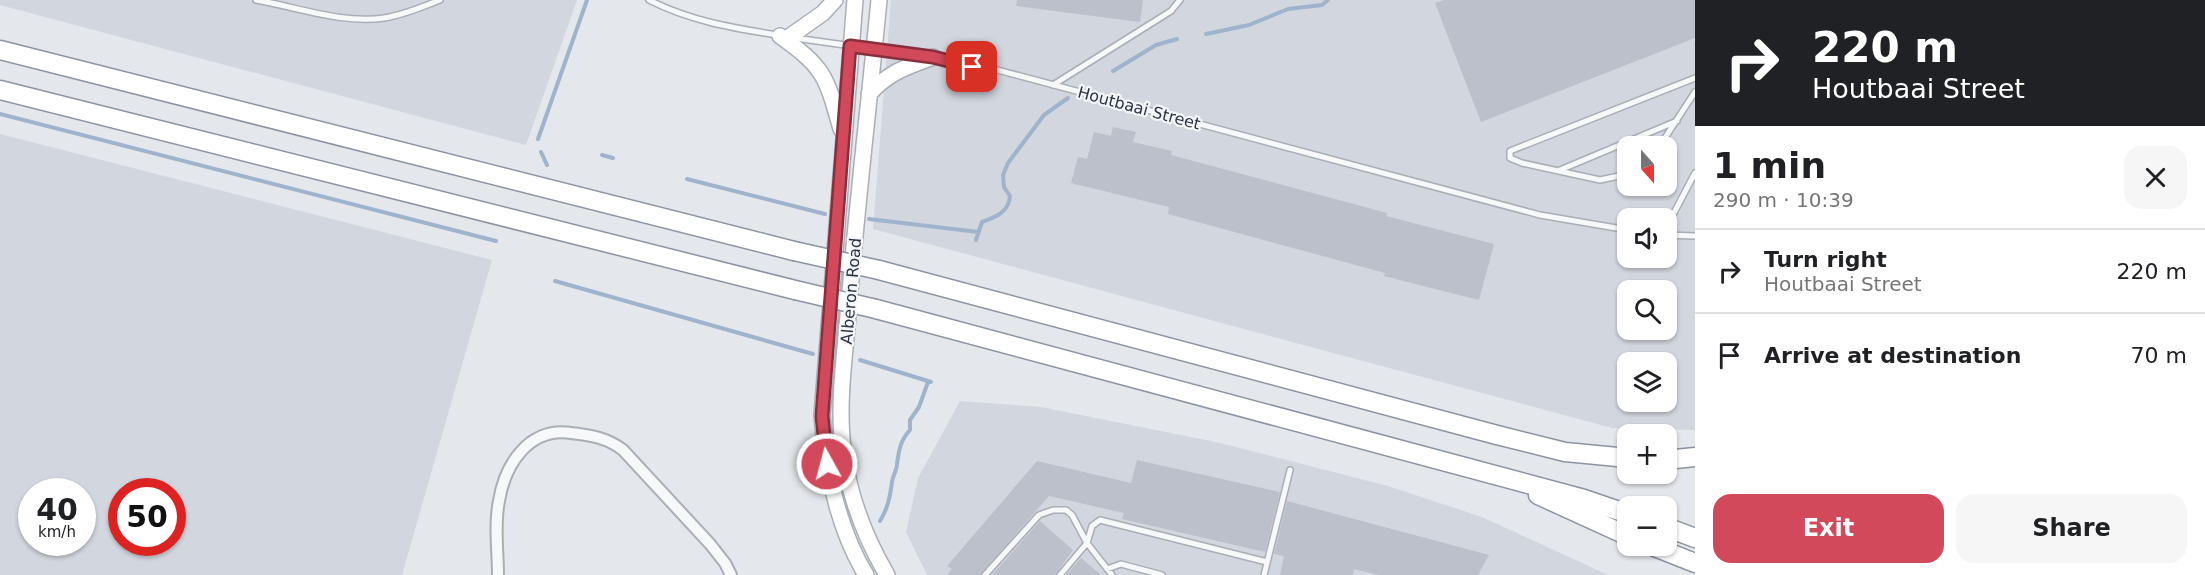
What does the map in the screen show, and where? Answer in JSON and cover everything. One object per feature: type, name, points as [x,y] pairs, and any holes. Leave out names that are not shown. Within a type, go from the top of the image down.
[{"type":"highway","points":[[0,50],[794,251],[879,270],[1497,435],[1565,452],[1617,457]]},
{"type":"highway","points":[[0,90],[876,309],[1584,499],[1617,510]]},
{"type":"highway","points":[[0,96],[122,122]]},
{"type":"highway","points":[[1677,459],[1695,457]]},
{"type":"highway","points":[[1677,461],[1695,462]]},
{"type":"highway","points":[[1501,477],[1617,532]]},
{"type":"highway","points":[[1677,531],[1695,538]]},
{"type":"highway","points":[[1677,556],[1695,563]]},
{"type":"main road","points":[[835,0],[823,13],[784,36],[812,60],[827,82],[844,141]]},
{"type":"main road","name":"Alberon Road","points":[[855,0],[822,416],[824,446],[837,508],[846,534],[866,575]]},
{"type":"main road","name":"Alberon Road","points":[[879,0],[850,285],[841,429],[844,457],[857,510],[888,575]]},
{"type":"main road","points":[[869,94],[888,76],[900,69],[933,57]]},
{"type":"street","points":[[498,575],[497,524],[501,488],[512,462],[520,452],[534,440],[554,432],[595,436],[615,443],[682,514],[725,563],[731,575]]},
{"type":"lane","points":[[256,0],[346,18],[381,19],[402,15],[440,0]]},
{"type":"lane","name":"Houtbaai Street","points":[[650,0],[674,13],[730,28],[933,57],[972,67],[990,68],[1540,215],[1617,228]]},
{"type":"lane","points":[[1053,85],[1171,10],[1180,0]]},
{"type":"lane","points":[[1617,176],[1600,180],[1558,171],[1514,160],[1510,158],[1510,151],[1695,78]]},
{"type":"lane","points":[[1667,136],[1695,92]]},
{"type":"lane","points":[[1558,171],[1677,121]]},
{"type":"lane","points":[[1677,208],[1695,173]]},
{"type":"lane","points":[[1677,235],[1695,236]]},
{"type":"lane","points":[[1264,575],[1290,470]]},
{"type":"lane","points":[[986,575],[1039,515],[1053,510],[1066,510],[1072,515],[1087,543],[1112,575]]},
{"type":"lane","points":[[1060,575],[1087,543],[1092,526],[1100,520],[1267,562]]},
{"type":"lane","points":[[1107,568],[1121,564],[1162,575]]},
{"type":"shaded area","points":[[0,0],[577,0],[526,145],[0,5]]},
{"type":"shaded area","points":[[891,0],[1695,0],[1695,430],[1677,430],[1677,424],[1617,424],[1617,428],[873,229]]},
{"type":"shaded area","points":[[0,134],[492,260],[402,575],[0,575]]},
{"type":"shaded area","points":[[960,401],[1041,407],[1216,442],[1388,486],[1482,517],[1608,575],[927,575],[906,532],[918,478]]},
{"type":"building","points":[[1017,0],[1143,0],[1140,22],[1016,6]]},
{"type":"building","points":[[1444,0],[1695,0],[1695,38],[1481,122],[1435,3]]},
{"type":"building","points":[[1113,127],[1136,132],[1133,142],[1172,151],[1171,155],[1494,244],[1479,300],[1384,276],[1385,273],[1168,214],[1169,207],[1071,183],[1078,157],[1087,159],[1094,132],[1111,136]]},
{"type":"building","points":[[1137,460],[1280,492],[1265,552],[1122,519],[1124,513],[1049,496],[980,575],[947,575],[952,569],[947,566],[1037,461],[1131,483]]},
{"type":"building","points":[[1287,501],[1489,555],[1478,575],[1379,575],[1354,569],[1353,575],[1280,575],[1284,556],[1274,554]]},
{"type":"building","points":[[1040,521],[1073,550],[1055,575],[992,575]]},
{"type":"building","points":[[1081,558],[1101,575],[1066,575]]},
{"type":"waterway","points":[[538,139],[587,0]]},
{"type":"waterway","points":[[1206,34],[1249,25],[1288,9],[1322,5],[1328,0]]},
{"type":"waterway","points":[[1113,71],[1156,45],[1177,39]]},
{"type":"waterway","points":[[976,240],[982,222],[997,216],[1009,202],[1010,196],[1004,187],[1003,175],[1008,163],[1044,115],[1068,98]]},
{"type":"waterway","points":[[0,114],[496,241]]},
{"type":"waterway","points":[[541,152],[547,165]]},
{"type":"waterway","points":[[602,155],[613,158]]},
{"type":"waterway","points":[[687,179],[825,214]]},
{"type":"waterway","points":[[869,219],[978,232]]},
{"type":"waterway","points":[[555,281],[813,354]]},
{"type":"waterway","points":[[860,360],[931,382]]},
{"type":"waterway","points":[[880,521],[888,502],[900,446],[910,430],[910,420],[919,407],[928,382]]},
{"type":"route","points":[[827,464],[822,416],[850,46],[933,57],[972,67]]}]
